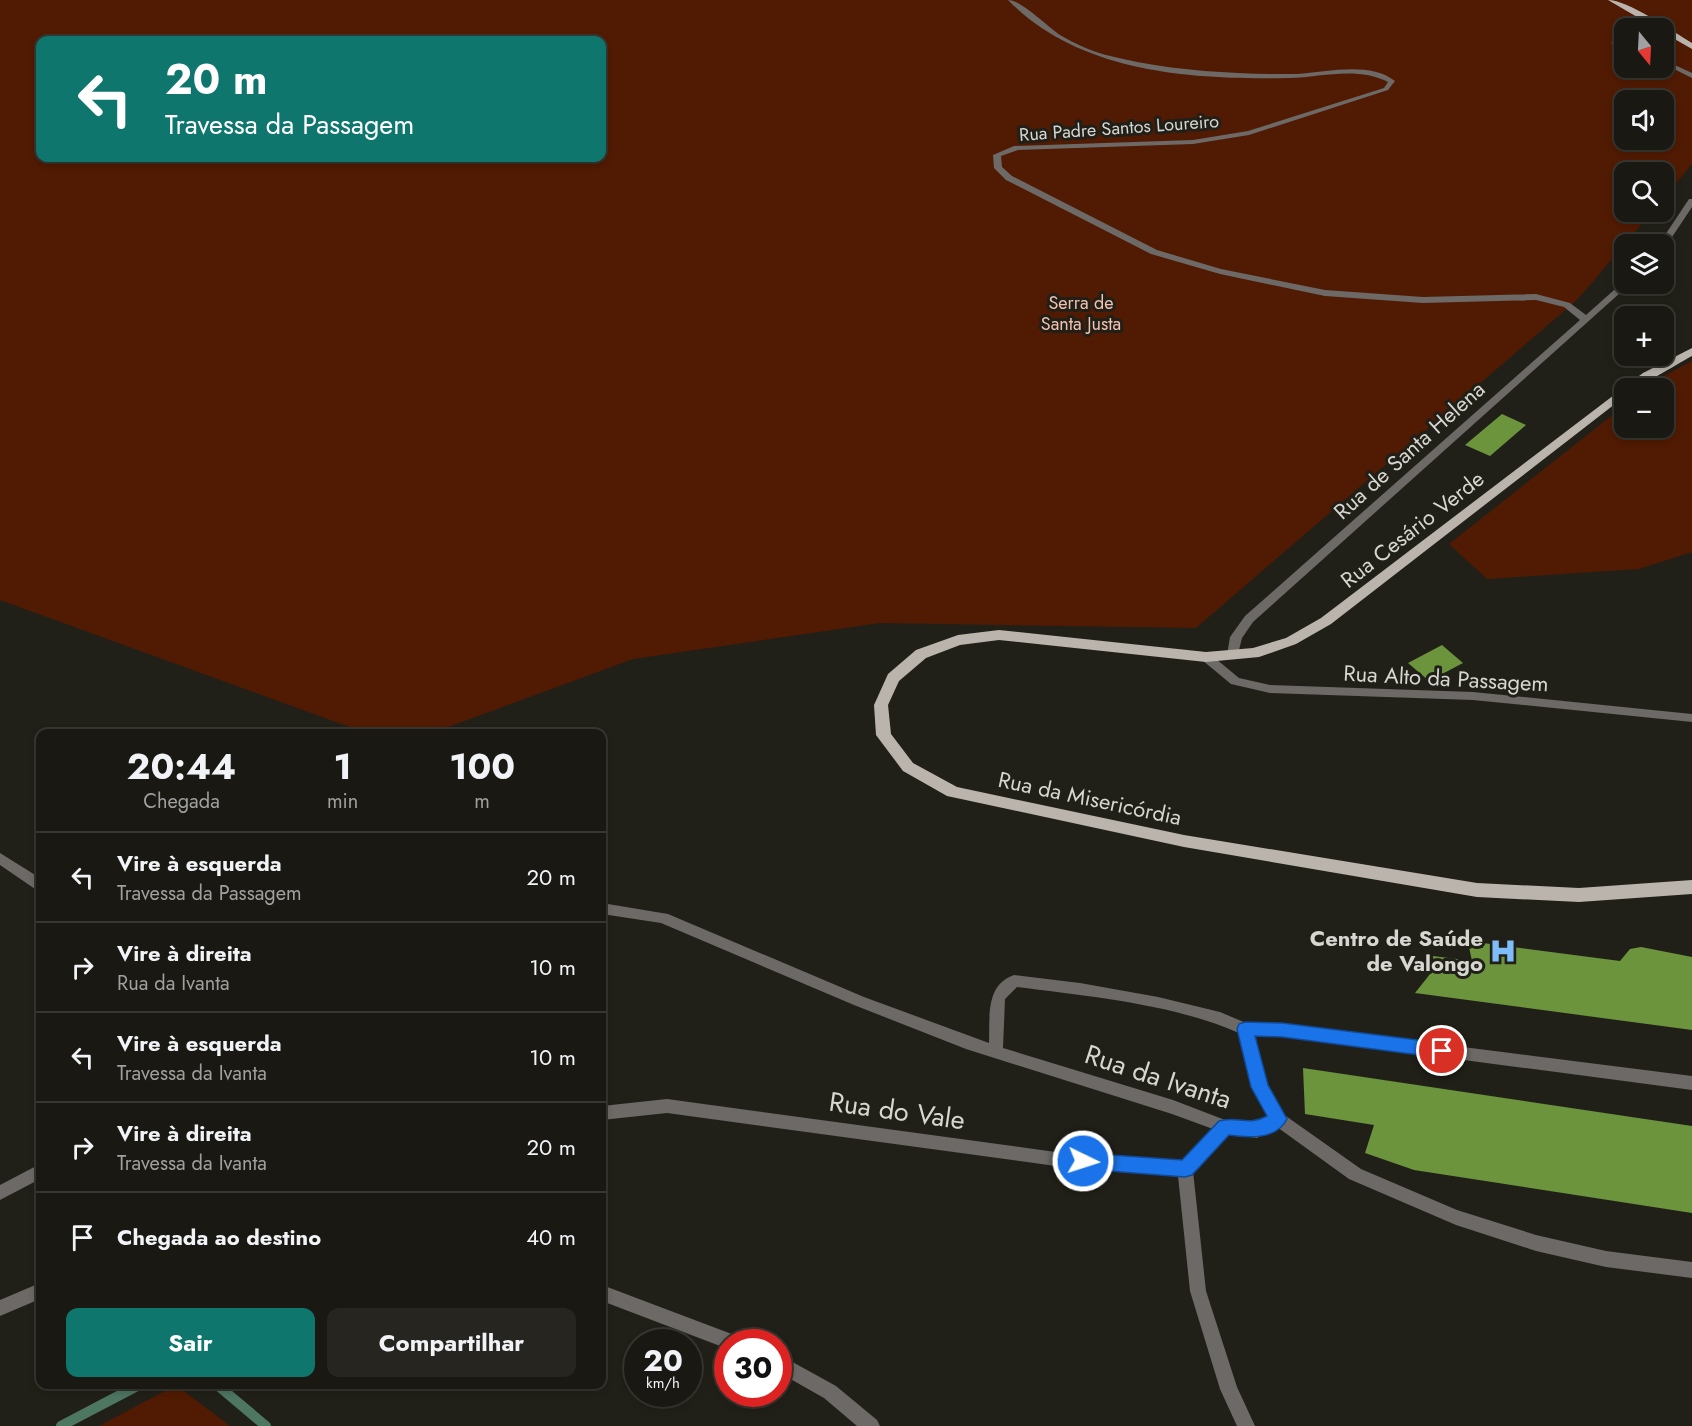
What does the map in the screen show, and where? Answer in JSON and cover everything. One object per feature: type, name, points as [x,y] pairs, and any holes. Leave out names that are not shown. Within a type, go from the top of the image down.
[{"type":"main road","points":[[1612,0],[1643,18]]},
{"type":"main road","points":[[1674,36],[1692,46]]},
{"type":"main road","points":[[1643,378],[1692,351]]},
{"type":"main road","name":"Rua Cesário Verde","points":[[1206,657],[1254,653],[1291,641],[1326,621],[1614,400]]},
{"type":"main road","name":"Rua da Misericórdia","points":[[1206,657],[999,635],[958,640],[921,654],[893,678],[881,705],[884,735],[908,767],[953,792],[1184,841],[1477,890],[1579,895],[1692,887]]},
{"type":"street","name":"Rua Padre Santos Loureiro","points":[[1011,0],[1035,20],[1076,46],[1105,58],[1151,66],[1225,74],[1289,76],[1368,72],[1386,76],[1392,81],[1386,88],[1249,134],[1192,142],[1017,148],[997,155],[998,168],[1009,178],[1154,252],[1220,271],[1325,292],[1423,300],[1536,297],[1568,305],[1585,319]]},
{"type":"street","points":[[1674,67],[1692,76]]},
{"type":"street","points":[[1670,234],[1692,201]]},
{"type":"street","name":"Rua de Santa Helena","points":[[1233,655],[1236,637],[1250,619],[1614,294]]},
{"type":"street","name":"Rua Alto da Passagem","points":[[1206,657],[1234,681],[1270,688],[1473,696],[1692,718]]},
{"type":"street","points":[[0,858],[36,882]]},
{"type":"street","name":"Rua da Ivanta","points":[[606,910],[663,918],[859,1001],[971,1044],[1173,1107],[1225,1127],[1257,1131],[1278,1119]]},
{"type":"street","points":[[996,1052],[998,997],[1014,981],[1080,989],[1158,1003],[1220,1018],[1245,1029],[1282,1030],[1692,1083]]},
{"type":"street","points":[[1245,1029],[1260,1087],[1278,1119],[1355,1174],[1456,1217],[1536,1243],[1606,1259],[1692,1270]]},
{"type":"street","name":"Rua do Vale","points":[[606,1113],[667,1106],[1063,1160],[1185,1169]]},
{"type":"street","points":[[1225,1127],[1185,1169],[1198,1291],[1229,1389],[1246,1426]]},
{"type":"street","points":[[0,1193],[36,1173]]},
{"type":"street","points":[[0,1308],[36,1293]]},
{"type":"street","points":[[606,1295],[714,1336]]},
{"type":"street","points":[[792,1370],[830,1392],[871,1426]]},
{"type":"green space","name":"Serra de Santa Justa","points":[[0,0],[1692,0],[1692,164],[1674,186],[1674,162],[1614,162],[1614,222],[1643,222],[1633,234],[1614,234],[1614,257],[1578,299],[1196,628],[880,623],[633,659],[443,729],[355,729],[0,600]]},
{"type":"green space","points":[[1692,361],[1692,552],[1639,569],[1487,579],[1449,544],[1614,414],[1614,438],[1674,438],[1674,378],[1660,378]]},
{"type":"green space","points":[[168,1389],[181,1389],[230,1426],[99,1426]]},
{"type":"building","points":[[1502,414],[1526,425],[1490,456],[1465,445]]},
{"type":"building","points":[[1442,645],[1463,663],[1429,681],[1408,663]]},
{"type":"building","points":[[1483,943],[1620,961],[1630,949],[1641,947],[1692,957],[1692,1030],[1415,993],[1434,969],[1433,956],[1472,961],[1469,947],[1483,948]]},
{"type":"building","points":[[1303,1068],[1692,1126],[1692,1213],[1414,1170],[1365,1153],[1374,1125],[1305,1114]]},
{"type":"waterway","points":[[61,1426],[131,1389]]},
{"type":"waterway","points":[[222,1389],[266,1426]]},
{"type":"place","name":"Centro de Saúde de Valongo","points":[[1503,951]]},
{"type":"route","points":[[1083,1161],[1185,1169],[1225,1127],[1257,1131],[1278,1119],[1257,1079],[1245,1029],[1282,1030],[1442,1051]]}]
